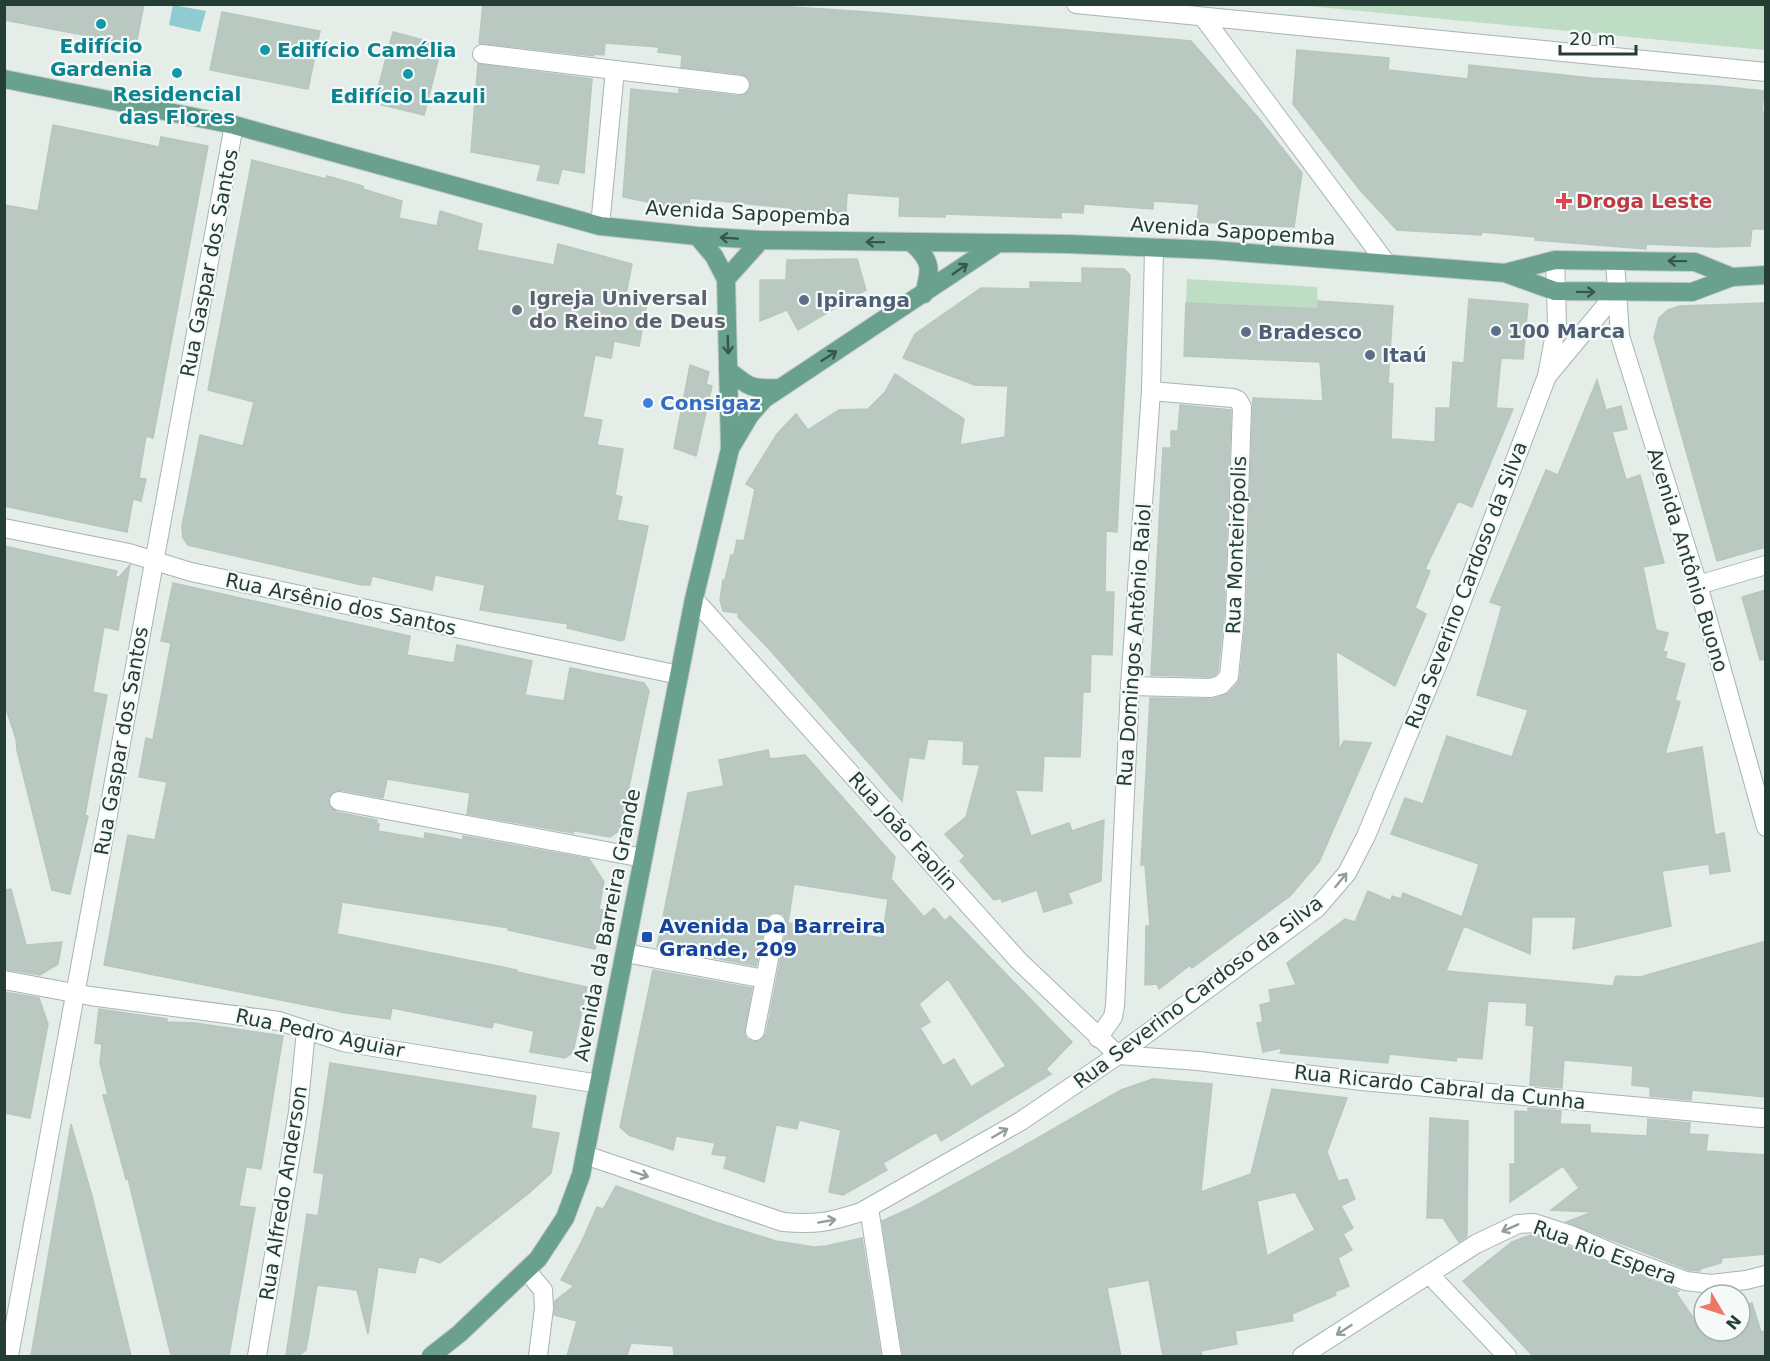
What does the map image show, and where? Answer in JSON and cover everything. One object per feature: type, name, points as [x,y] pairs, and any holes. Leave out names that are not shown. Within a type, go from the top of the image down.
[{"type":"main road","name":"Avenida Sapopemba","points":[[4,79],[234,125],[600,226],[761,240],[1068,244],[1212,250],[1505,273],[1556,291],[1692,292],[1732,277],[1766,275]]},
{"type":"main road","name":"Avenida da Barreira Grande","points":[[431,1356],[459,1334],[538,1259],[565,1218],[581,1175],[694,599],[730,449],[726,279],[714,256],[697,236]]},
{"type":"main road","points":[[726,279],[761,240]]},
{"type":"main road","points":[[912,243],[923,253],[929,266],[924,294]]},
{"type":"main road","name":"Avenida da Barreira Grande","points":[[730,449],[753,410],[780,388],[997,244]]},
{"type":"main road","name":"Avenida Sapopemba","points":[[1505,273],[1555,260],[1695,262],[1732,277]]},
{"type":"main road","points":[[728,370],[750,387],[780,388]]},
{"type":"street","points":[[1076,4],[1766,72]]},
{"type":"street","points":[[1203,17],[1387,264]]},
{"type":"street","points":[[482,54],[740,85]]},
{"type":"street","points":[[600,226],[615,70]]},
{"type":"street","name":"Rua Gaspar dos Santos","points":[[9,1356],[234,125]]},
{"type":"street","name":"Rua Domingos Antônio Raiol","points":[[1098,1038],[1113,1017],[1115,1006],[1130,686],[1151,391],[1154,248]]},
{"type":"street","name":"Rua Severino Cardoso da Silva","points":[[585,1155],[783,1222],[808,1224],[833,1221],[861,1212],[1021,1121],[1118,1055],[1317,908],[1347,873],[1366,836],[1441,656],[1547,376],[1557,322],[1555,260]]},
{"type":"street","name":"Avenida Antônio Buono","points":[[1615,261],[1620,336],[1760,789],[1766,827]]},
{"type":"street","name":"Rua Severino Cardoso da Silva","points":[[1547,376],[1617,292]]},
{"type":"street","name":"Rua Monteirópolis","points":[[1130,686],[1210,688],[1221,685],[1229,676],[1235,616],[1242,411],[1240,403],[1233,398],[1151,391]]},
{"type":"street","name":"Rua Arsênio dos Santos","points":[[4,528],[129,553],[191,572],[680,675]]},
{"type":"street","points":[[1698,585],[1766,565]]},
{"type":"street","name":"Rua João Faolin","points":[[694,599],[1019,962],[1118,1055]]},
{"type":"street","points":[[339,801],[643,858]]},
{"type":"street","points":[[755,1030],[776,923]]},
{"type":"street","points":[[625,953],[765,979]]},
{"type":"street","name":"Rua Pedro Aguiar","points":[[4,980],[76,993],[279,1021],[343,1042],[599,1084]]},
{"type":"street","name":"Rua Alfredo Anderson","points":[[257,1356],[298,1112],[306,1030]]},
{"type":"street","name":"Rua Ricardo Cabral da Cunha","points":[[1118,1055],[1198,1061],[1362,1081],[1762,1118]]},
{"type":"street","points":[[869,1208],[892,1356]]},
{"type":"street","name":"Rua Rio Espera","points":[[1302,1356],[1476,1244],[1518,1224],[1534,1223],[1686,1281],[1711,1284],[1766,1275]]},
{"type":"street","points":[[526,1270],[543,1290],[544,1308],[537,1356]]},
{"type":"street","points":[[1430,1274],[1507,1356]]},
{"type":"green space","points":[[1298,5],[1765,5],[1765,50]]},
{"type":"green space","points":[[1187,279],[1317,287],[1318,309],[1186,303]]},
{"type":"water","points":[[173,5],[206,11],[200,32],[169,25]]},
{"type":"building","name":"Edifício Gardenia","points":[[4,4],[144,4],[136,45],[4,20]]},
{"type":"building","points":[[483,4],[746,4],[869,12],[1191,41],[1260,120],[1302,173],[1294,227],[1197,222],[1199,204],[1153,201],[1153,209],[1084,204],[1083,213],[1061,212],[1061,218],[945,214],[945,217],[899,216],[900,197],[847,193],[846,213],[790,210],[790,208],[690,198],[688,210],[623,197],[631,89],[679,94],[679,89],[739,96],[749,91],[750,80],[741,74],[681,67],[682,55],[658,52],[659,47],[605,43],[604,55],[594,54],[594,56],[479,43]]},
{"type":"building","name":"Edifício Camélia","points":[[222,12],[320,31],[308,89],[210,70]]},
{"type":"building","name":"Edifício Lazuli","points":[[393,32],[442,45],[424,115],[374,103]]},
{"type":"building","points":[[1297,50],[1389,58],[1388,70],[1468,79],[1469,65],[1592,78],[1764,91],[1762,112],[1766,112],[1766,229],[1752,229],[1750,246],[1646,244],[1646,249],[1535,240],[1535,237],[1482,232],[1481,235],[1397,230],[1360,190],[1293,104]]},
{"type":"building","points":[[478,64],[592,79],[584,173],[562,169],[558,184],[537,180],[541,165],[471,152]]},
{"type":"building","points":[[53,125],[159,147],[161,137],[208,146],[153,438],[146,436],[139,478],[146,479],[141,501],[133,499],[127,532],[4,506],[4,205],[38,211]]},
{"type":"building","points":[[252,160],[326,179],[327,176],[363,186],[363,189],[402,201],[399,218],[437,226],[440,211],[482,224],[477,250],[554,265],[558,244],[632,264],[626,294],[648,299],[639,346],[614,341],[611,358],[595,355],[583,417],[602,420],[597,445],[623,449],[615,495],[622,497],[617,520],[648,526],[624,640],[567,628],[568,624],[480,610],[485,585],[435,575],[432,590],[372,576],[370,585],[362,585],[188,545],[183,538],[182,526],[200,435],[243,446],[254,402],[208,390]]},
{"type":"building","name":"Ipiranga","points":[[857,259],[866,290],[798,330],[787,310],[760,321],[760,280],[786,280],[787,260]]},
{"type":"building","points":[[1082,268],[1124,269],[1130,275],[1117,532],[1106,531],[1105,592],[1114,592],[1112,655],[1091,654],[1090,692],[1083,692],[1080,757],[1044,756],[1042,791],[1015,790],[1031,836],[1069,823],[1072,831],[1104,820],[1101,881],[1068,893],[1072,903],[1044,912],[1037,890],[1002,902],[1001,898],[994,900],[960,861],[965,856],[945,834],[966,817],[980,765],[963,764],[964,741],[928,739],[924,759],[909,757],[902,801],[771,651],[738,617],[738,613],[723,611],[720,600],[723,580],[725,580],[731,555],[734,555],[737,540],[744,541],[755,489],[746,484],[777,434],[796,414],[808,430],[839,410],[868,409],[885,392],[895,374],[964,419],[960,445],[1005,437],[1008,386],[975,385],[903,358],[915,334],[981,288],[1030,289],[1030,282],[1082,283]]},
{"type":"building","points":[[1469,299],[1528,304],[1523,359],[1501,358],[1496,408],[1513,409],[1472,507],[1458,501],[1425,569],[1430,571],[1415,608],[1426,614],[1395,686],[1336,651],[1339,750],[1344,741],[1371,743],[1319,862],[1290,896],[1192,968],[1190,965],[1159,989],[1157,984],[1145,985],[1146,926],[1150,926],[1145,865],[1141,865],[1150,698],[1213,699],[1229,693],[1238,683],[1246,616],[1253,398],[1323,401],[1320,362],[1184,356],[1186,303],[1318,309],[1318,301],[1393,306],[1388,383],[1393,384],[1391,439],[1435,442],[1436,408],[1450,408],[1453,362],[1464,363]]},
{"type":"building","points":[[1766,303],[1766,547],[1717,561],[1654,337],[1659,318],[1668,310],[1680,306]]},
{"type":"building","points":[[690,365],[709,372],[706,384],[712,386],[696,456],[674,448]]},
{"type":"building","points":[[1597,380],[1606,410],[1621,406],[1627,429],[1612,432],[1626,480],[1640,475],[1664,563],[1643,567],[1656,630],[1668,633],[1663,651],[1667,652],[1665,658],[1685,664],[1675,700],[1680,702],[1665,754],[1702,747],[1715,835],[1724,833],[1730,871],[1710,874],[1709,864],[1662,871],[1671,926],[1573,949],[1576,917],[1532,917],[1530,954],[1464,926],[1446,971],[1613,986],[1616,976],[1640,977],[1766,941],[1766,1097],[1692,1090],[1691,1100],[1650,1096],[1650,1087],[1632,1085],[1633,1066],[1564,1060],[1562,1088],[1530,1085],[1534,1026],[1526,1025],[1527,1003],[1488,1001],[1482,1059],[1457,1057],[1456,1061],[1389,1054],[1388,1063],[1280,1053],[1282,1048],[1263,1052],[1257,1023],[1263,1022],[1260,1005],[1271,1002],[1269,990],[1296,985],[1287,963],[1345,919],[1355,922],[1368,891],[1391,901],[1392,896],[1401,899],[1403,893],[1462,917],[1479,864],[1391,834],[1405,798],[1423,804],[1447,736],[1512,757],[1528,710],[1477,695],[1502,606],[1490,602],[1546,470],[1558,475]]},
{"type":"building","points":[[1180,405],[1231,410],[1224,615],[1218,671],[1209,677],[1151,675],[1163,448],[1171,448],[1171,431],[1178,431]]},
{"type":"building","points":[[4,546],[117,571],[115,577],[119,577],[130,565],[118,630],[104,627],[93,692],[107,695],[85,815],[88,816],[70,894],[52,890],[16,739],[4,703]]},
{"type":"building","points":[[173,583],[410,636],[407,655],[454,663],[457,645],[532,661],[525,695],[564,701],[570,668],[644,683],[649,691],[620,830],[610,837],[570,830],[573,833],[467,814],[470,793],[387,779],[383,798],[340,790],[335,791],[328,798],[329,805],[336,812],[377,820],[378,831],[424,839],[425,833],[463,840],[463,836],[589,859],[604,882],[599,909],[603,910],[595,949],[508,930],[509,928],[342,902],[337,934],[517,970],[517,972],[587,987],[573,1052],[565,1058],[530,1052],[534,1031],[494,1022],[492,1028],[392,1008],[390,1019],[346,1013],[104,965],[128,835],[155,840],[167,782],[139,777],[146,738],[153,740],[171,643],[161,641]]},
{"type":"building","points":[[1766,590],[1766,659],[1760,660],[1742,597]]},
{"type":"building","points":[[768,750],[770,759],[805,755],[895,857],[891,879],[924,917],[934,908],[945,921],[950,916],[1072,1042],[1046,1069],[1051,1074],[941,1141],[936,1132],[883,1163],[887,1170],[843,1195],[829,1192],[841,1130],[799,1120],[797,1129],[776,1125],[764,1182],[724,1168],[727,1156],[712,1154],[715,1143],[676,1136],[673,1150],[629,1135],[620,1127],[653,970],[752,988],[744,1034],[753,1042],[759,1041],[766,1034],[787,925],[783,914],[773,912],[767,916],[756,966],[657,947],[688,793],[724,786],[719,760]],"holes":[[[794,884],[888,899],[882,938],[788,923]],[[948,979],[1006,1066],[971,1087],[954,1059],[943,1066],[920,1028],[930,1022],[919,1004]]]},
{"type":"building","points":[[11,889],[26,945],[62,942],[58,964],[40,975],[4,969],[4,890]]},
{"type":"building","points":[[4,992],[39,998],[48,1024],[30,1118],[4,1113]]},
{"type":"building","points":[[99,1009],[167,1019],[167,1022],[195,1023],[283,1036],[261,1169],[246,1167],[239,1206],[255,1208],[229,1356],[171,1356],[128,1178],[126,1179],[103,1095],[108,1095],[100,1063],[102,1044],[95,1043]]},
{"type":"building","points":[[330,1063],[536,1096],[531,1128],[559,1133],[551,1173],[440,1263],[419,1256],[415,1273],[378,1267],[368,1334],[357,1290],[317,1285],[306,1350],[298,1356],[286,1356],[307,1214],[318,1216],[324,1174],[314,1172]]},
{"type":"building","points":[[1153,1079],[1212,1084],[1201,1192],[1251,1174],[1272,1089],[1347,1098],[1327,1152],[1338,1181],[1347,1179],[1355,1199],[1341,1206],[1353,1228],[1343,1234],[1352,1250],[1338,1258],[1349,1286],[1335,1292],[1336,1295],[1292,1314],[1293,1321],[1235,1331],[1237,1344],[1201,1351],[1202,1356],[1163,1356],[1149,1280],[1107,1288],[1121,1356],[903,1356],[882,1221],[913,1207],[1121,1090]],"holes":[[[1295,1192],[1315,1230],[1267,1256],[1257,1201]]]},
{"type":"building","points":[[1528,1108],[1561,1111],[1560,1124],[1590,1125],[1590,1133],[1647,1136],[1648,1119],[1690,1123],[1689,1134],[1708,1135],[1706,1151],[1766,1155],[1766,1254],[1722,1258],[1721,1263],[1700,1269],[1700,1271],[1689,1270],[1566,1222],[1593,1212],[1551,1210],[1579,1188],[1563,1166],[1510,1202],[1510,1164],[1515,1164],[1515,1111],[1528,1112]]},
{"type":"building","points":[[1430,1118],[1468,1121],[1467,1236],[1459,1242],[1443,1218],[1427,1218]]},
{"type":"building","points":[[71,1124],[92,1196],[131,1356],[31,1356]]},
{"type":"building","points":[[616,1186],[715,1222],[776,1241],[814,1247],[862,1238],[881,1356],[674,1356],[673,1346],[631,1343],[627,1356],[567,1356],[577,1321],[554,1315],[555,1301],[574,1286],[561,1280],[597,1207],[603,1209]]},
{"type":"building","points":[[1533,1234],[1679,1291],[1676,1293],[1692,1316],[1692,1343],[1752,1343],[1752,1303],[1761,1332],[1766,1331],[1766,1356],[1533,1356],[1463,1281],[1512,1242]]},
{"type":"place","name":"Edifício Gardenia","points":[[101,24]]},
{"type":"place","name":"Edifício Camélia","points":[[265,50]]},
{"type":"place","name":"Residencial das Flores","points":[[177,73]]},
{"type":"place","name":"Edifício Lazuli","points":[[408,74]]},
{"type":"place","name":"Droga Leste","points":[[1564,201]]},
{"type":"place","name":"Ipiranga","points":[[804,300]]},
{"type":"place","name":"Igreja Universal do Reino de Deus","points":[[517,310]]},
{"type":"place","name":"100 Marca","points":[[1496,331]]},
{"type":"place","name":"Bradesco","points":[[1246,332]]},
{"type":"place","name":"Itaú","points":[[1370,355]]},
{"type":"place","name":"Consigaz","points":[[648,403]]},
{"type":"place","name":"Avenida Da Barreira Grande, 209","points":[[647,937]]}]
